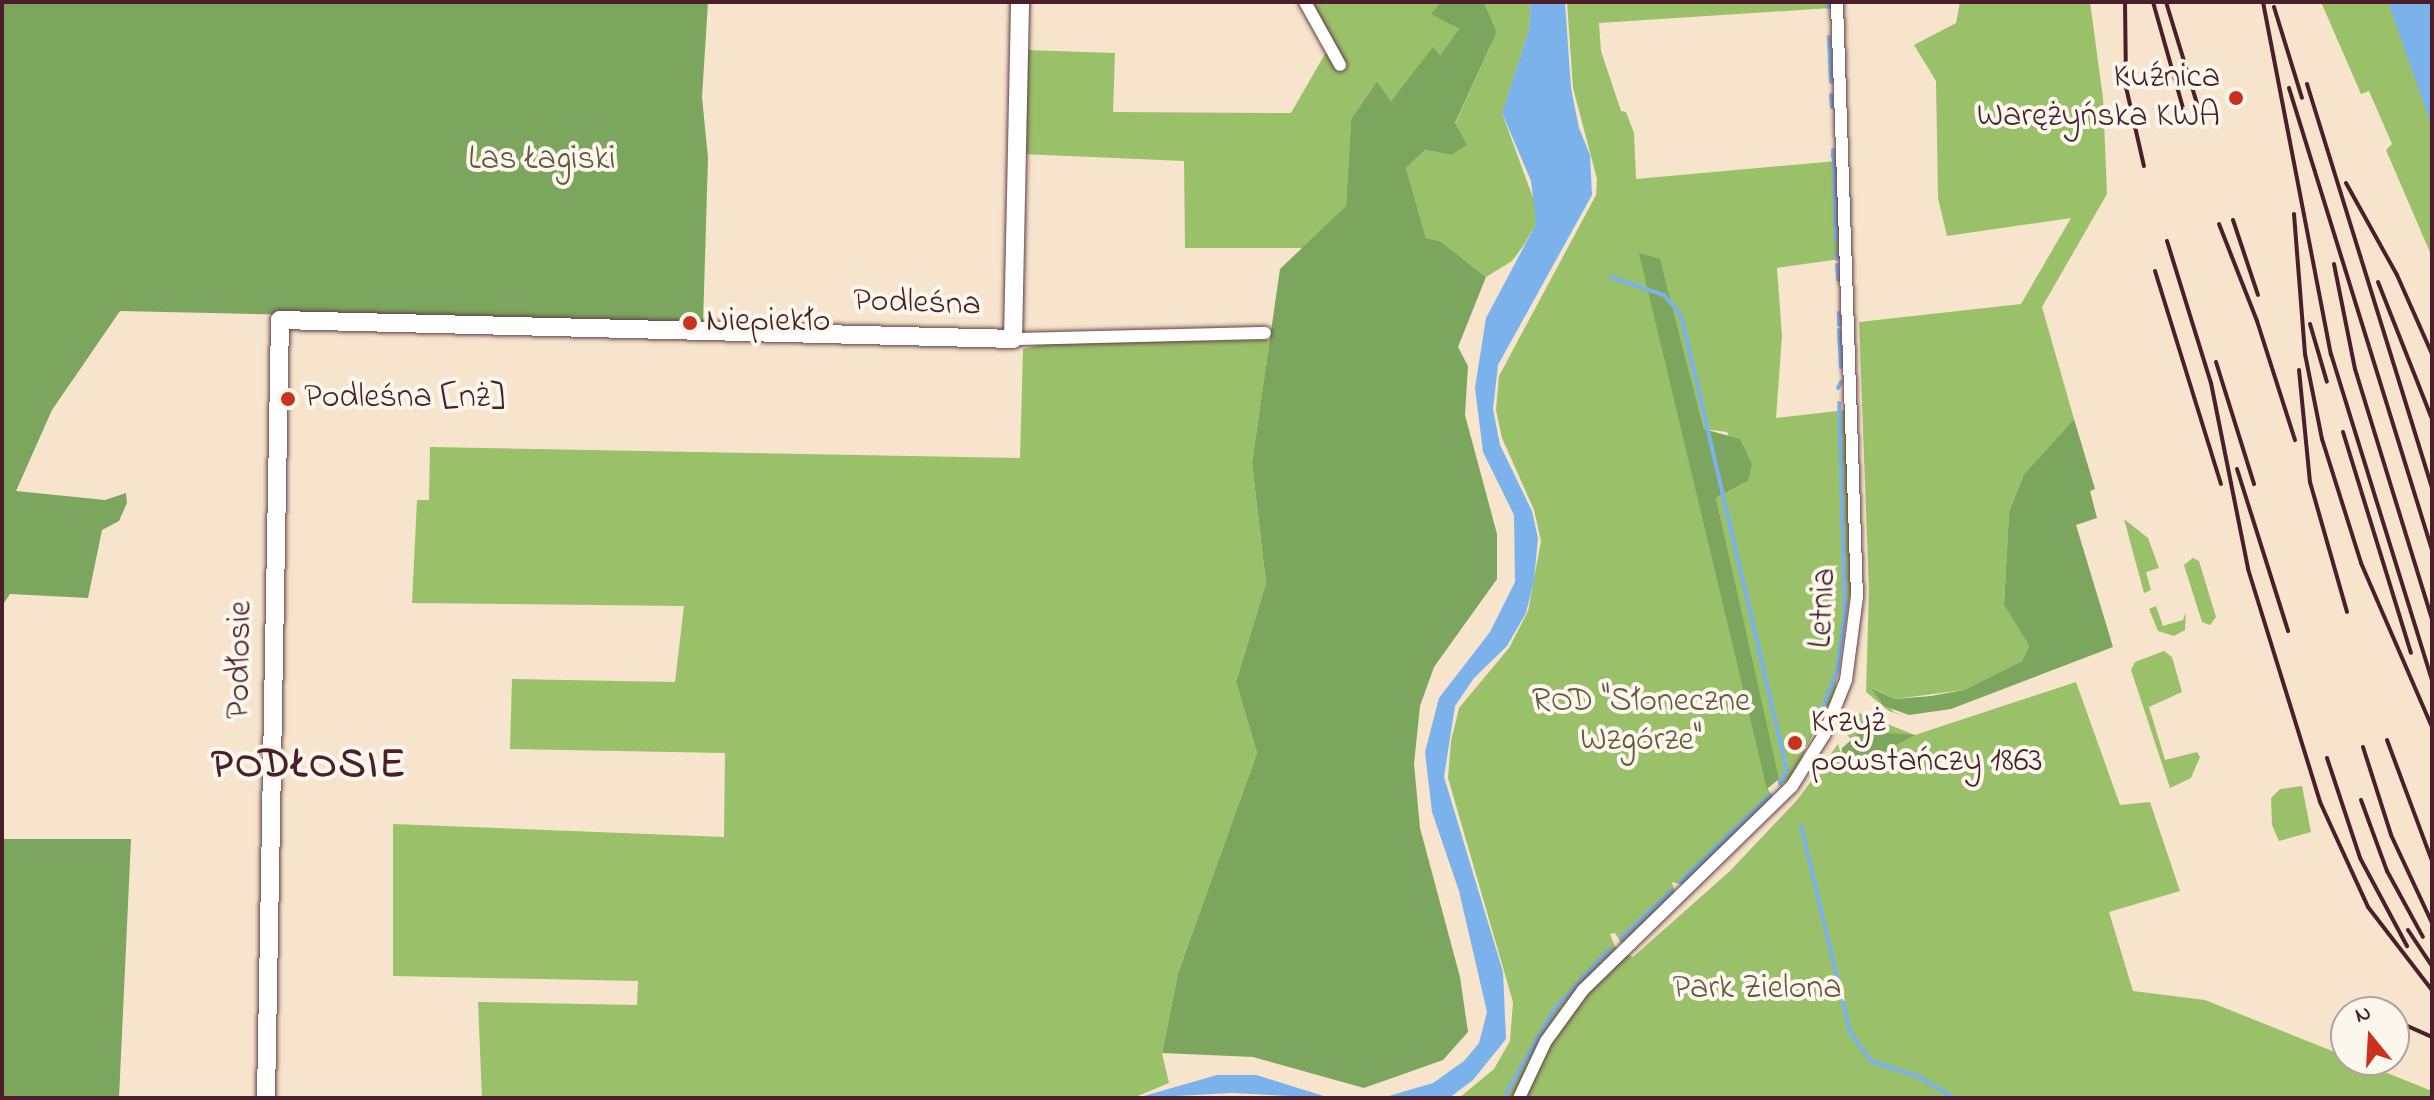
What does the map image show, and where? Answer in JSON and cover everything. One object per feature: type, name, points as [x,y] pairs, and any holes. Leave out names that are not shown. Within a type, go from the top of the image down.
[{"type":"street","points":[[1013,339],[1020,2]]},
{"type":"street","points":[[1305,2],[1340,65]]},
{"type":"street","name":"Letnia","points":[[1519,1098],[1552,1031],[1583,990],[1792,786],[1824,735],[1846,680],[1857,597],[1837,2]]},
{"type":"street","name":"Podleśna","points":[[280,320],[1013,339],[1265,333]]},
{"type":"street","name":"Podłosie","points":[[266,1098],[280,320]]},
{"type":"green space","name":"Las Łagiski","points":[[2,2],[708,2],[702,97],[708,158],[703,324],[120,311],[52,410],[16,491],[105,500],[126,493],[127,503],[119,521],[102,530],[88,598],[10,594],[2,606]]},
{"type":"green space","points":[[1312,2],[1441,2],[1432,14],[1459,29],[1440,57],[1433,48],[1391,101],[1377,81],[1351,119],[1346,206],[1306,248],[1185,248],[1184,161],[1021,154],[1027,50],[1115,53],[1113,112],[1291,113],[1333,40]]},
{"type":"green space","points":[[1441,2],[1484,2],[1497,32],[1455,123],[1467,145],[1451,155],[1425,150],[1406,168],[1426,238],[1440,241],[1486,277],[1458,347],[1468,366],[1465,415],[1497,534],[1497,579],[1434,667],[1420,706],[1414,764],[1420,828],[1460,977],[1468,1032],[1443,1060],[1364,1088],[1253,1057],[1162,1053],[1178,973],[1257,753],[1236,682],[1266,583],[1252,463],[1280,269],[1346,206],[1351,119],[1377,81],[1391,101],[1433,47],[1440,56],[1459,29],[1431,14]]},
{"type":"green space","points":[[1484,2],[1531,2],[1529,30],[1502,113],[1536,206],[1536,224],[1524,245],[1512,261],[1486,277],[1440,241],[1426,238],[1406,168],[1425,150],[1451,155],[1455,124],[1497,32]]},
{"type":"green space","points":[[1567,2],[1831,2],[1831,8],[1599,23],[1601,51],[1621,111],[1626,112],[1634,133],[1636,179],[1837,161],[1840,259],[1777,268],[1782,336],[1776,418],[1846,410],[1851,587],[1834,695],[1806,747],[1795,742],[1805,750],[1795,773],[1779,787],[1716,498],[1748,481],[1727,432],[1704,429],[1660,260],[1768,789],[1774,798],[1684,885],[1672,882],[1675,894],[1622,944],[1615,933],[1610,934],[1615,947],[1633,957],[1730,871],[1798,799],[1838,744],[1843,763],[1839,774],[1912,736],[1872,732],[1850,738],[1846,734],[1859,713],[1915,735],[2076,682],[2120,805],[2150,802],[2180,891],[2109,912],[2133,991],[2205,1000],[2330,1050],[2330,1076],[2395,1076],[2432,1091],[2432,1098],[1459,1098],[1494,1069],[1510,1041],[1513,1002],[1448,778],[1451,741],[1459,708],[1509,648],[1528,611],[1541,541],[1534,510],[1502,438],[1496,410],[1499,376],[1596,195],[1597,179],[1573,88]]},
{"type":"green space","points":[[1960,2],[2090,2],[2103,98],[2107,194],[2042,307],[2074,419],[2024,474],[2009,512],[2004,605],[2029,646],[2022,661],[1964,690],[1895,699],[1872,688],[1894,712],[1908,717],[1889,711],[1866,692],[1869,591],[1859,322],[2021,304],[2071,218],[1947,236],[1938,198],[1936,81],[1914,45],[1956,23]]},
{"type":"green space","points":[[2321,2],[2432,2],[2432,257],[2386,150],[2392,144],[2369,91],[2361,94]]},
{"type":"green space","points":[[1639,253],[1660,259],[1704,429],[1740,439],[1752,464],[1748,481],[1716,498],[1779,779],[1767,789]]},
{"type":"green space","points":[[1270,340],[1252,463],[1266,583],[1236,682],[1257,753],[1178,973],[1162,1053],[1169,1083],[1133,1098],[482,1098],[478,1002],[637,1005],[638,981],[393,976],[393,824],[724,837],[725,753],[510,749],[512,679],[675,682],[684,606],[412,603],[417,500],[429,500],[430,447],[1020,458],[1023,349],[1054,342]]},
{"type":"green space","points":[[2074,419],[2095,489],[2090,491],[2097,518],[2076,525],[2113,647],[1951,709],[1909,715],[1884,706],[1871,688],[1895,699],[1931,696],[1964,690],[2022,661],[2029,646],[2004,605],[2009,512],[2024,474]]},
{"type":"green space","points":[[2124,519],[2148,538],[2159,568],[2146,572],[2151,590],[2144,593]]},
{"type":"green space","points":[[2193,558],[2199,561],[2216,617],[2210,625],[2202,622],[2184,565]]},
{"type":"green space","points":[[2156,606],[2163,626],[2183,620],[2186,612],[2185,630],[2174,636],[2158,631],[2149,609]]},
{"type":"green space","points":[[2164,651],[2172,657],[2182,692],[2149,707],[2165,760],[2197,752],[2200,757],[2191,778],[2170,788],[2131,670],[2135,662]]},
{"type":"green space","points":[[1858,734],[1915,735],[1839,775],[1842,748]]},
{"type":"green space","points":[[2302,786],[2311,832],[2279,841],[2272,825],[2271,798],[2280,789]]},
{"type":"green space","points":[[2,839],[131,839],[119,1098],[2,1098]]},
{"type":"water","points":[[1531,2],[1565,2],[1571,88],[1579,128],[1590,155],[1592,195],[1498,365],[1493,409],[1500,445],[1532,511],[1538,538],[1534,580],[1526,613],[1507,646],[1474,678],[1455,706],[1444,777],[1503,972],[1506,1039],[1473,1080],[1449,1098],[1382,1098],[1433,1083],[1464,1061],[1479,1043],[1487,1012],[1459,891],[1432,812],[1425,752],[1439,698],[1490,632],[1515,582],[1514,515],[1483,452],[1475,388],[1486,318],[1536,224],[1531,181],[1502,113],[1529,30]]},
{"type":"water","points":[[2388,2],[2432,2],[2432,127]]},
{"type":"water","points":[[1217,1075],[1256,1075],[1330,1098],[1232,1093],[1137,1098]]},
{"type":"waterway","points":[[1828,2],[1828,7]]},
{"type":"waterway","points":[[1829,37],[1831,82]]},
{"type":"waterway","points":[[1831,95],[1832,107]]},
{"type":"waterway","points":[[1833,150],[1833,157]]},
{"type":"waterway","points":[[1834,160],[1836,241]]},
{"type":"waterway","points":[[1837,251],[1837,259]]},
{"type":"waterway","points":[[1837,265],[1838,280]]},
{"type":"waterway","points":[[1611,277],[1664,295],[1681,315],[1787,770],[1780,783]]},
{"type":"waterway","points":[[1839,313],[1839,325]]},
{"type":"waterway","points":[[1839,330],[1841,367]]},
{"type":"waterway","points":[[1838,388],[1841,382]]},
{"type":"waterway","points":[[1820,715],[1837,671],[1845,612],[1839,403]]},
{"type":"waterway","points":[[1680,882],[1770,795]]},
{"type":"waterway","points":[[1801,826],[1850,1032],[1871,1061],[1919,1077],[1955,1098]]},
{"type":"waterway","points":[[1621,939],[1672,890]]},
{"type":"waterway","points":[[1506,1094],[1555,1008],[1610,949]]},
{"type":"railway","points":[[2125,2],[2126,87],[2144,166]]},
{"type":"railway","points":[[2153,2],[2185,115]]},
{"type":"railway","points":[[2166,2],[2199,110]]},
{"type":"railway","points":[[2263,2],[2331,354],[2432,680]]},
{"type":"railway","points":[[2274,7],[2302,98]]},
{"type":"railway","points":[[2307,84],[2432,489]]},
{"type":"railway","points":[[2289,88],[2432,550]]},
{"type":"railway","points":[[2346,183],[2397,275],[2432,354]]},
{"type":"railway","points":[[2294,214],[2305,354],[2322,439],[2361,563],[2432,727]]},
{"type":"railway","points":[[2233,220],[2258,295]]},
{"type":"railway","points":[[2219,224],[2257,321],[2295,440]]},
{"type":"railway","points":[[2167,241],[2211,383],[2248,569],[2320,802],[2368,907],[2432,990]]},
{"type":"railway","points":[[2334,264],[2355,369],[2432,619]]},
{"type":"railway","points":[[2155,271],[2221,484]]},
{"type":"railway","points":[[2378,282],[2432,419]]},
{"type":"railway","points":[[2310,324],[2327,382]]},
{"type":"railway","points":[[2216,362],[2254,484]]},
{"type":"railway","points":[[2299,370],[2310,482],[2347,612]]},
{"type":"railway","points":[[2343,432],[2411,653]]},
{"type":"railway","points":[[2237,469],[2288,631]]},
{"type":"railway","points":[[2387,740],[2432,861]]},
{"type":"railway","points":[[2363,747],[2391,835],[2432,923]]},
{"type":"railway","points":[[2327,758],[2360,858],[2407,946]]},
{"type":"railway","points":[[2361,800],[2387,871],[2423,937]]},
{"type":"railway","points":[[2408,930],[2432,966]]},
{"type":"railway","points":[[2410,1027],[2432,1037]]},
{"type":"place","name":"Kuźnica Warężyńska KWA","points":[[2236,98]]},
{"type":"place","name":"Niepiekło","points":[[690,323]]},
{"type":"place","name":"Podleśna [nż]","points":[[288,399]]},
{"type":"place","name":"Krzyż powstańczy 1863","points":[[1795,743]]},
{"type":"district","name":"PODŁOSIE","points":[[309,766]]},
{"type":"park label","name":"ROD \"Słoneczne Wzgórze\"","points":[[1641,722]]},
{"type":"park label","name":"Park Zielona","points":[[1757,990]]}]
